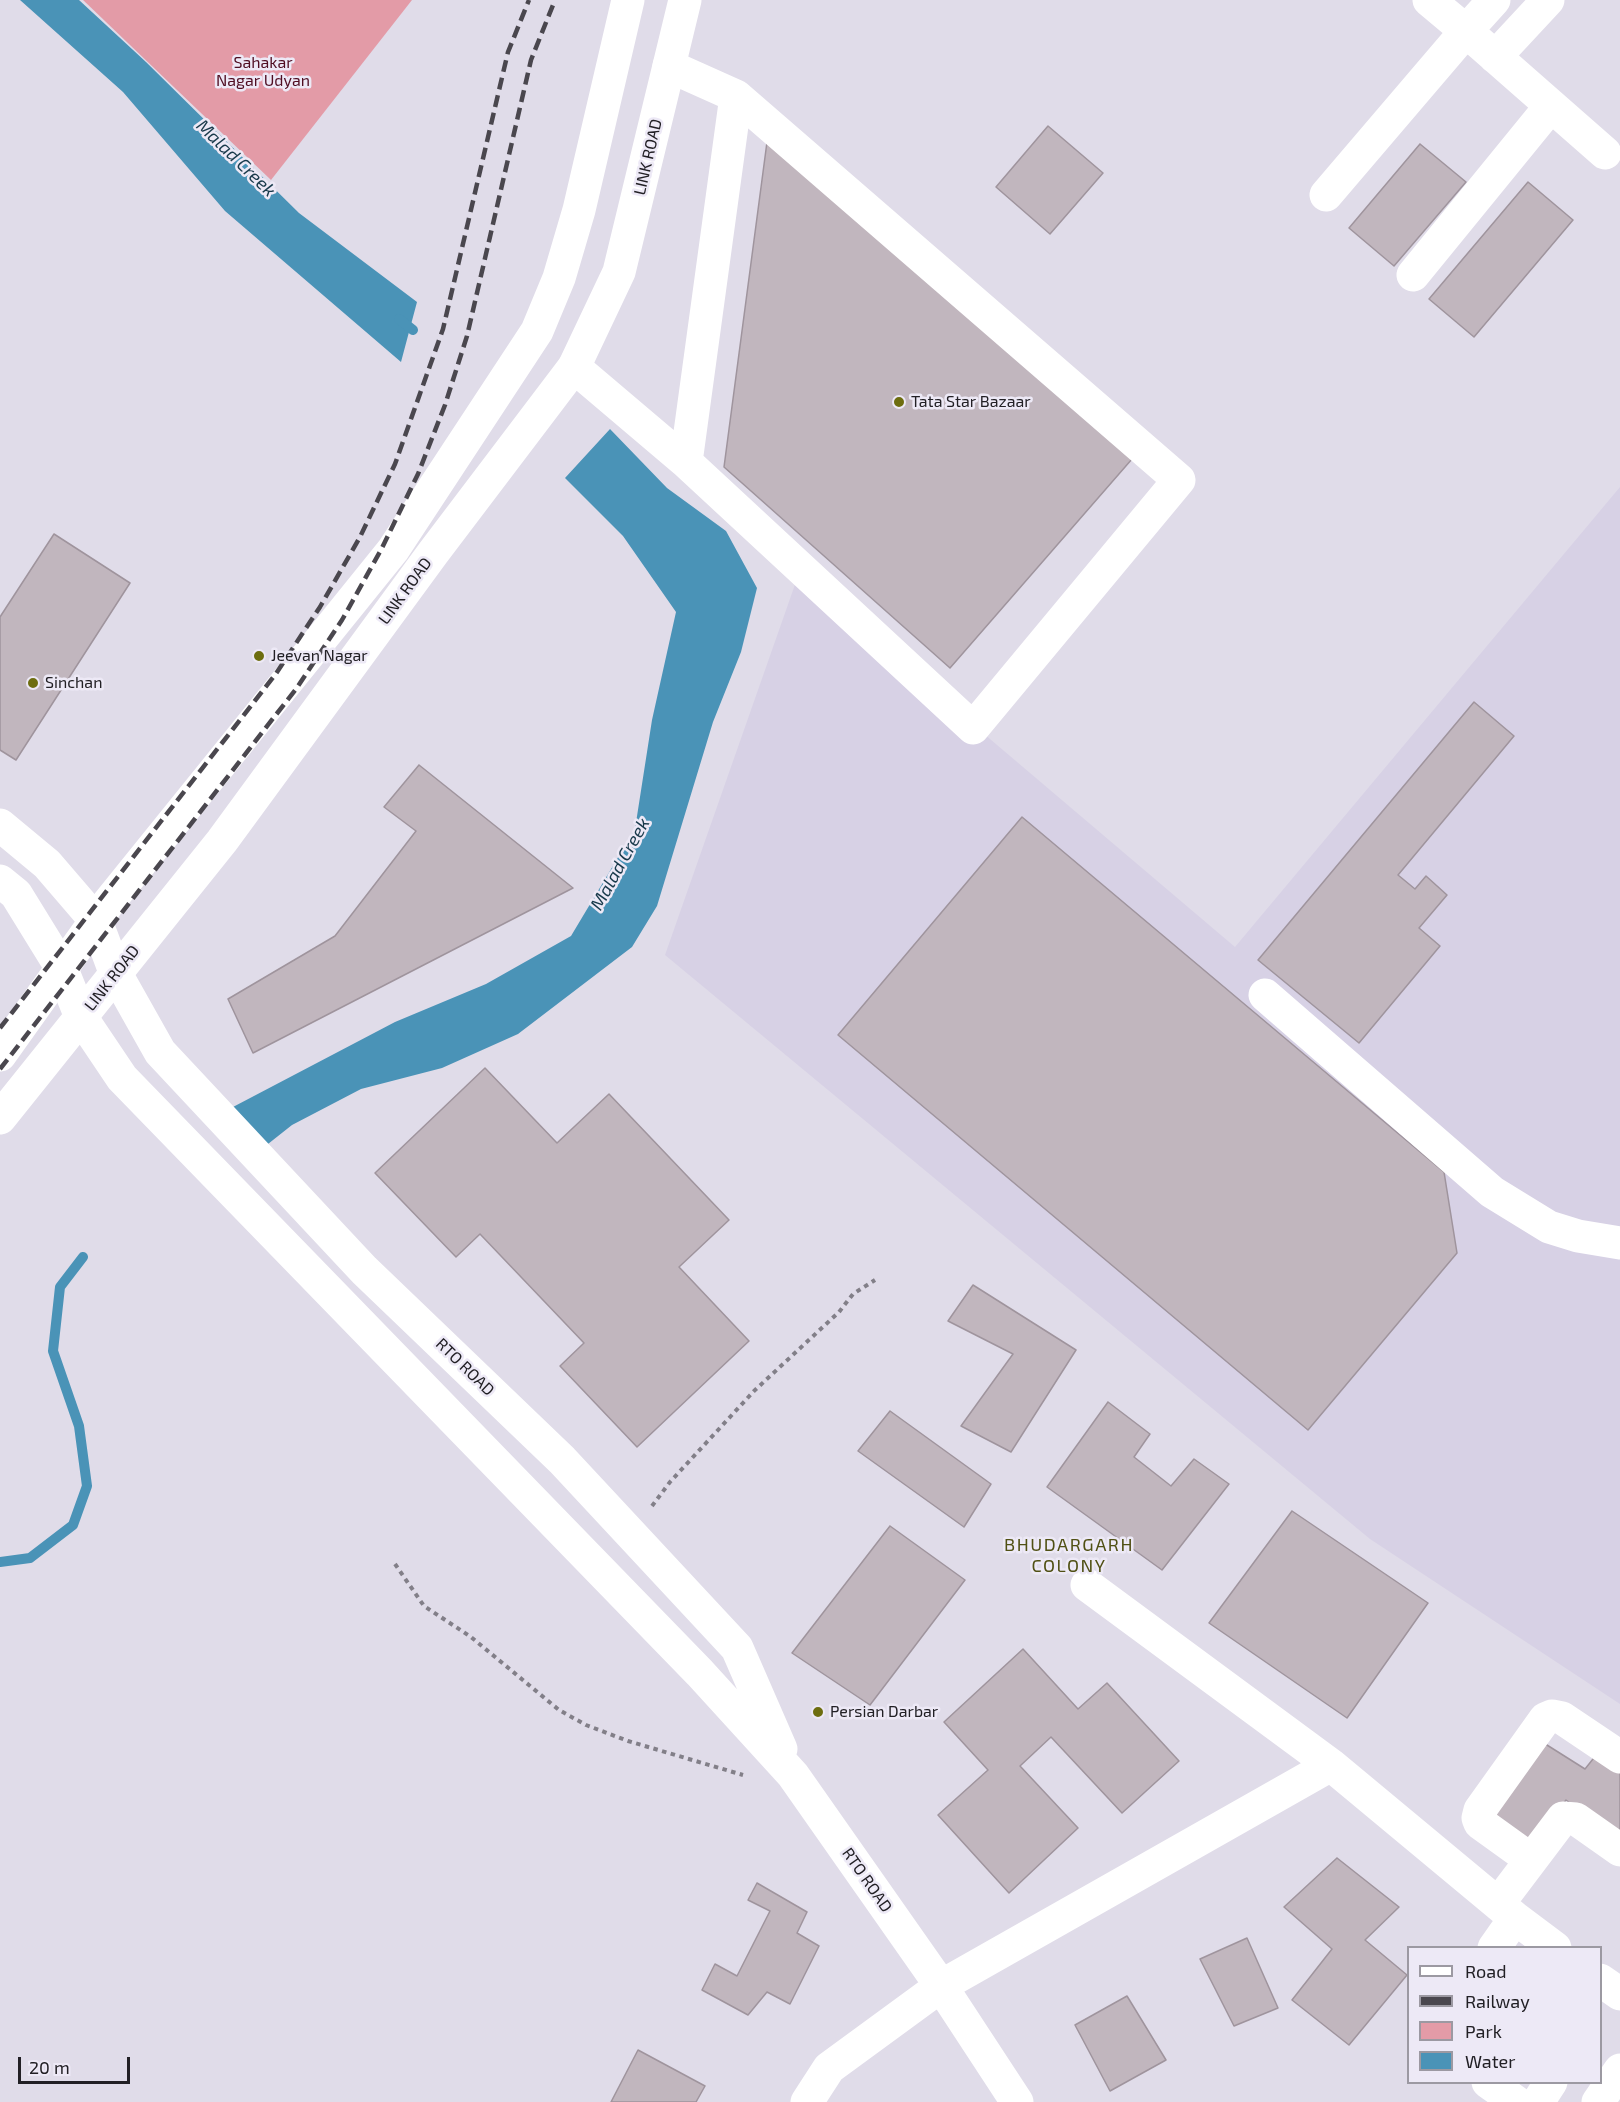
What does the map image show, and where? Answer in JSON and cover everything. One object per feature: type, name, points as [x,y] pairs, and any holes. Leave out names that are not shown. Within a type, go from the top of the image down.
[{"type":"street","name":"LINK ROAD","points":[[0,1055],[96,921],[393,549],[537,331],[559,279],[579,210],[628,0]]},
{"type":"street","name":"LINK ROAD","points":[[0,1118],[222,841],[433,553],[574,367],[619,272],[685,0]]},
{"type":"street","points":[[1429,0],[1605,153]]},
{"type":"street","points":[[1326,195],[1494,0]]},
{"type":"street","points":[[1495,57],[1548,0]]},
{"type":"street","points":[[574,367],[686,462],[973,728],[1179,480],[736,96],[669,66]]},
{"type":"street","points":[[686,462],[736,96]]},
{"type":"street","points":[[1413,274],[1550,107]]},
{"type":"street","name":"RTO ROAD","points":[[0,825],[47,864],[96,921],[116,972],[160,1052],[363,1270],[562,1460],[737,1648],[793,1775]]},
{"type":"street","name":"RTO ROAD","points":[[0,881],[16,894],[61,967],[81,1017],[122,1078],[700,1673],[793,1775],[941,1986],[1017,2102]]},
{"type":"street","points":[[1265,995],[1492,1192],[1549,1227],[1578,1236],[1620,1243]]},
{"type":"street","points":[[1087,1585],[1331,1765],[1507,1911],[1554,1946]]},
{"type":"street","points":[[1530,1859],[1480,1823],[1478,1818],[1480,1810],[1545,1719],[1552,1716],[1562,1718],[1620,1757]]},
{"type":"street","points":[[807,2102],[829,2068],[884,2025],[941,1986],[1331,1765]]},
{"type":"street","points":[[1495,1946],[1507,1911],[1530,1859],[1563,1818],[1576,1819],[1620,1850]]},
{"type":"street","points":[[1598,2102],[1620,2070]]},
{"type":"street","points":[[1491,2084],[1516,2102]]},
{"type":"street","points":[[1538,2102],[1550,2084]]},
{"type":"path","points":[[620,1521],[646,1515],[670,1482],[754,1391],[839,1312],[853,1294],[875,1280]]},
{"type":"path","points":[[395,1564],[424,1606],[471,1637],[559,1710],[586,1725],[628,1741],[750,1778]]},
{"type":"shaded area","points":[[1620,487],[1620,1704],[1370,1539],[665,955],[798,576],[1235,947]]},
{"type":"green space","name":"Sahakar Nagar Udyan","points":[[83,0],[412,0],[271,180]]},
{"type":"water","points":[[20,0],[79,0],[146,62],[299,213],[417,302],[401,362],[225,211],[123,92]]},
{"type":"water","points":[[610,429],[667,488],[726,531],[757,588],[741,652],[713,722],[657,906],[632,947],[518,1034],[442,1068],[361,1089],[292,1125],[249,1159],[212,1118],[395,1022],[486,984],[571,936],[635,829],[652,720],[676,612],[623,536],[565,478]]},
{"type":"building","points":[[1048,126],[1103,173],[1050,234],[996,187]]},
{"type":"building","name":"Tata Star Bazaar","points":[[767,142],[1132,459],[950,668],[724,467]]},
{"type":"building","points":[[1420,144],[1466,182],[1394,266],[1349,228]]},
{"type":"building","points":[[1528,182],[1573,220],[1474,337],[1429,299]]},
{"type":"building","name":"Sinchan","points":[[54,534],[130,583],[16,760],[0,750],[0,617]]},
{"type":"building","points":[[1474,702],[1514,736],[1398,875],[1415,889],[1426,876],[1447,895],[1419,928],[1440,946],[1359,1043],[1258,960]]},
{"type":"building","points":[[419,765],[573,888],[253,1053],[228,999],[335,936],[416,831],[384,807]]},
{"type":"building","points":[[1022,817],[1444,1172],[1457,1253],[1308,1430],[838,1035]]},
{"type":"building","points":[[485,1068],[557,1143],[609,1094],[729,1220],[679,1267],[749,1341],[637,1447],[560,1366],[584,1343],[480,1234],[456,1257],[375,1173]]},
{"type":"building","points":[[973,1285],[1076,1350],[1011,1452],[961,1426],[1013,1354],[948,1321]]},
{"type":"building","points":[[1108,1402],[1150,1434],[1134,1457],[1171,1486],[1194,1459],[1229,1484],[1162,1570],[1047,1487]]},
{"type":"building","points":[[890,1411],[991,1484],[964,1527],[858,1451]]},
{"type":"building","points":[[1292,1511],[1428,1603],[1347,1718],[1209,1623]]},
{"type":"building","points":[[890,1526],[965,1580],[870,1705],[792,1653]]},
{"type":"building","points":[[1023,1649],[1078,1709],[1107,1683],[1179,1761],[1122,1813],[1051,1737],[1020,1766],[1078,1828],[1009,1893],[938,1815],[988,1770],[944,1722]]},
{"type":"building","points":[[1539,1740],[1585,1769],[1597,1754],[1620,1769],[1620,1840],[1566,1800],[1529,1849],[1481,1816]]},
{"type":"building","points":[[1337,1858],[1399,1907],[1365,1940],[1407,1975],[1349,2045],[1292,2000],[1332,1949],[1284,1907]]},
{"type":"building","points":[[757,1883],[807,1912],[797,1933],[819,1946],[790,2004],[767,1992],[748,2015],[702,1990],[715,1964],[737,1976],[770,1911],[748,1900]]},
{"type":"building","points":[[1247,1938],[1278,2008],[1234,2026],[1200,1959]]},
{"type":"building","points":[[1127,1996],[1166,2060],[1110,2091],[1075,2025]]},
{"type":"building","points":[[638,2050],[705,2086],[696,2102],[611,2102]]},
{"type":"waterway","name":"Malad Creek","points":[[399,319],[413,330]]},
{"type":"waterway","name":"Malad Creek","points":[[0,1562],[30,1558],[73,1525],[87,1486],[79,1426],[53,1351],[60,1287],[83,1257]]},
{"type":"railway","points":[[0,1028],[275,675],[320,607],[360,537],[395,464],[443,329],[508,52],[529,0]]},
{"type":"railway","points":[[0,1069],[296,689],[342,620],[382,548],[418,474],[445,405],[467,336],[531,60],[555,0]]},
{"type":"place","name":"Tata Star Bazaar","points":[[899,402]]},
{"type":"place","name":"Jeevan Nagar","points":[[259,656]]},
{"type":"place","name":"Sinchan","points":[[33,683]]},
{"type":"place","name":"Persian Darbar","points":[[818,1712]]},
{"type":"district","name":"BHUDARGARH COLONY","points":[[1069,1555]]}]
